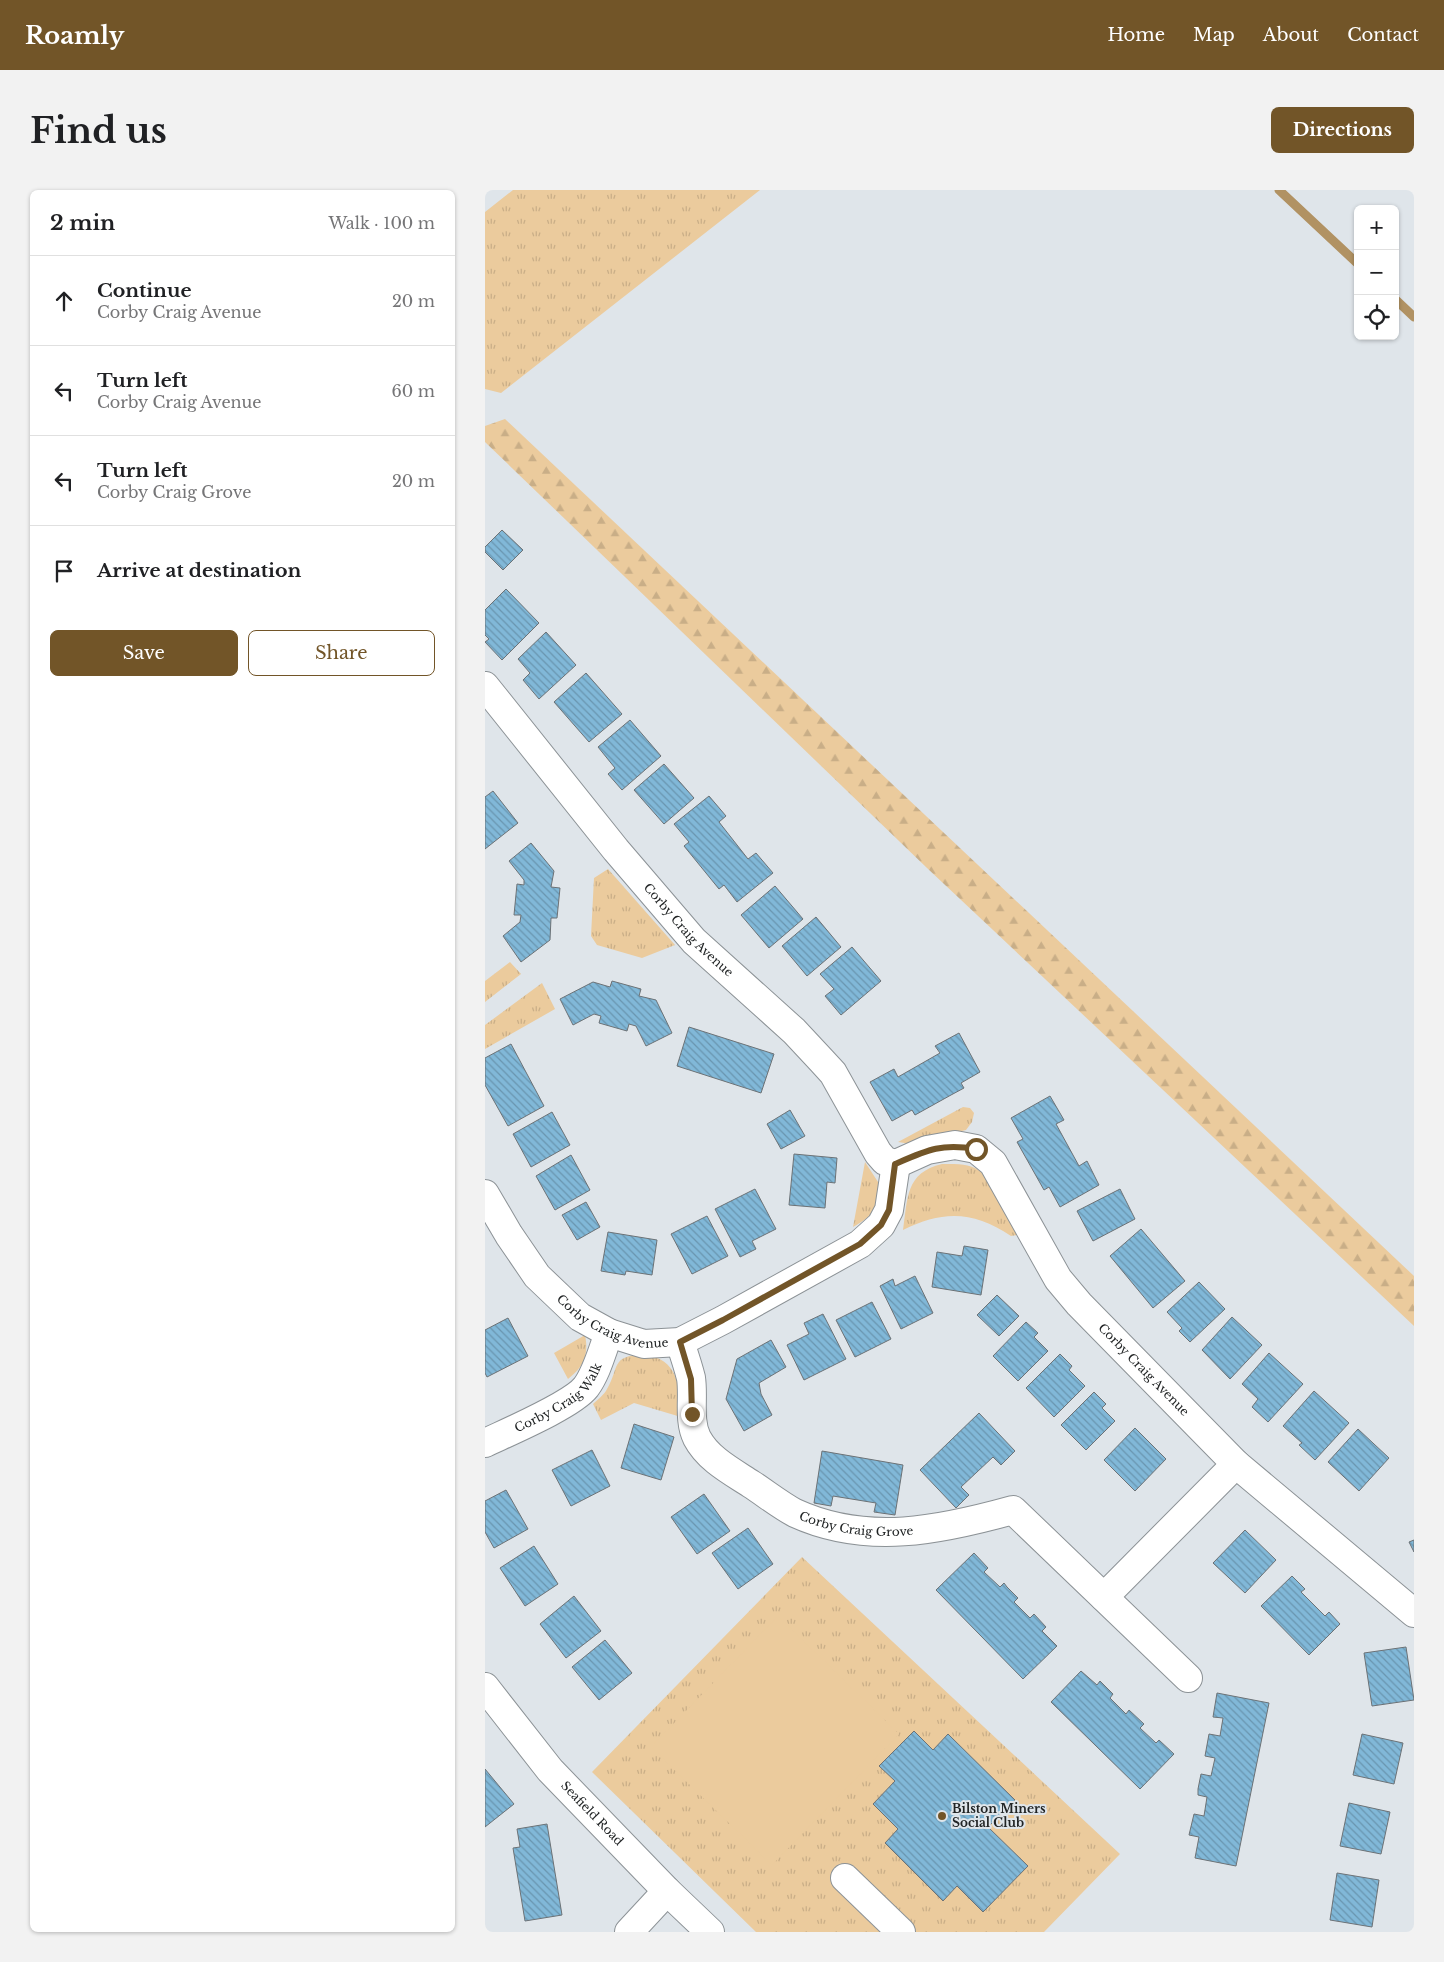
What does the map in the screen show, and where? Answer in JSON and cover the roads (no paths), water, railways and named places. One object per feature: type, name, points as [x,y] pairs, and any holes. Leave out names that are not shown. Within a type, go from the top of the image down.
[{"type":"street","name":"Corby Craig Avenue","points":[[485,686],[616,850],[693,941],[794,1031],[833,1073],[877,1153],[885,1161],[895,1164],[927,1150],[955,1145],[976,1149],[993,1163],[1058,1279],[1079,1304],[1236,1464],[1414,1613]]},
{"type":"street","name":"Corby Craig Avenue","points":[[485,1194],[509,1235],[537,1276],[580,1317],[609,1333],[644,1344],[680,1342],[860,1244],[881,1225],[889,1210],[895,1164]]},
{"type":"street","name":"Corby Craig Walk","points":[[485,1443],[572,1399],[585,1388],[593,1376],[609,1333]]},
{"type":"street","name":"Corby Craig Grove","points":[[680,1342],[691,1379],[692,1414],[696,1436],[708,1454],[794,1512],[828,1525],[864,1532],[910,1532],[973,1521],[1013,1510],[1188,1678]]},
{"type":"street","points":[[1105,1597],[1236,1464]]},
{"type":"street","name":"Seafield Road","points":[[485,1687],[550,1770],[667,1891],[710,1932]]},
{"type":"street","points":[[845,1878],[901,1932]]},
{"type":"street","points":[[629,1932],[667,1891]]},
{"type":"waterway","points":[[1279,190],[1354,260]]},
{"type":"waterway","points":[[1399,303],[1414,317]]},
{"type":"place","name":"Bilston Miners Social Club","points":[[942,1816]]}]
